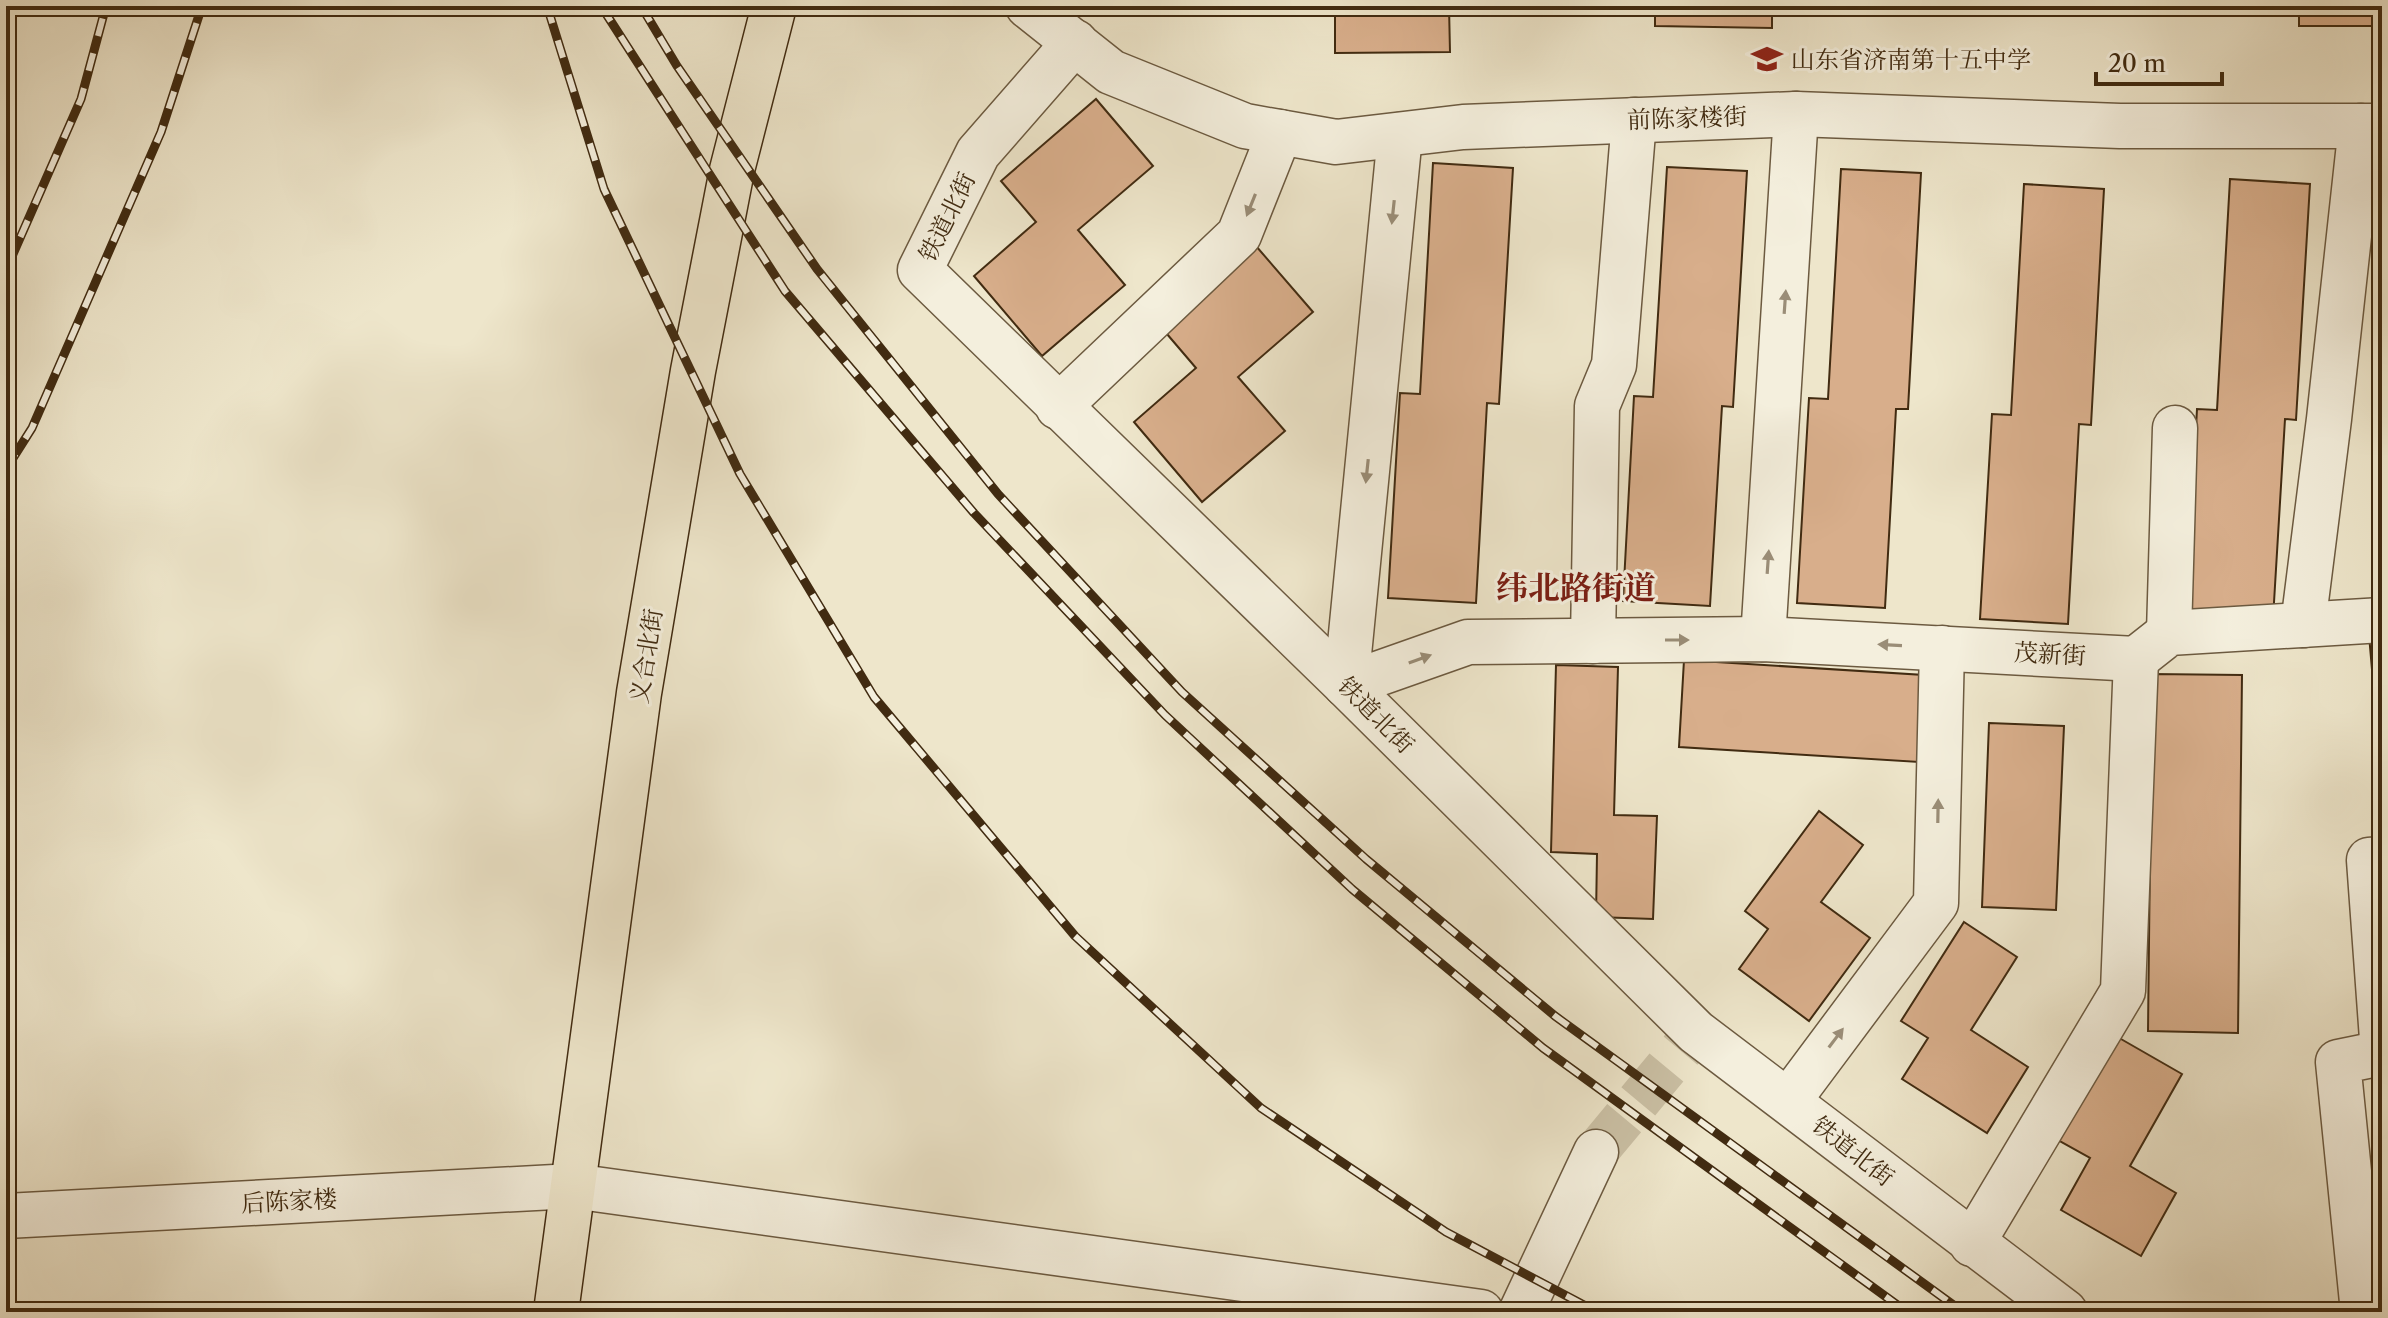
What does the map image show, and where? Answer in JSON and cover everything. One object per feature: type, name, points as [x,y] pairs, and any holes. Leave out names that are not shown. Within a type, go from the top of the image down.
[{"type":"main road","name":"义合北街","points":[[556,1312],[639,693],[693,371],[732,170],[774,6]]},
{"type":"street","name":"前陈家楼街","points":[[1028,6],[1111,72],[1245,126],[1336,142],[1463,127],[1796,114],[2120,126],[2371,126]]},
{"type":"street","name":"铁道北街","points":[[1075,42],[978,153],[920,270],[1696,1032],[2065,1312]]},
{"type":"street","points":[[1763,639],[1796,114]]},
{"type":"street","points":[[1593,641],[1597,406],[1614,365],[1634,120]]},
{"type":"street","points":[[2303,625],[2371,126]]},
{"type":"street","points":[[1058,407],[1239,235],[1280,132]]},
{"type":"street","points":[[1346,685],[1400,135]]},
{"type":"street","points":[[1972,1244],[2123,991],[2152,646],[2175,428]]},
{"type":"street","name":"茂新街","points":[[1346,685],[1468,642],[1763,639],[1942,648],[2152,646],[2303,625],[2382,620]]},
{"type":"street","points":[[1789,1100],[1936,903],[1942,648]]},
{"type":"street","points":[[2382,859],[2369,860],[2382,1039]]},
{"type":"street","points":[[2363,1312],[2338,1062],[2382,1053]]},
{"type":"street","points":[[1521,1312],[1596,1152]]},
{"type":"street","name":"后陈家楼","points":[[6,1216],[573,1186],[1481,1312]]},
{"type":"building","points":[[1335,6],[1449,6],[1450,52],[1335,53]]},
{"type":"building","points":[[1655,6],[1772,6],[1772,28],[1655,26]]},
{"type":"building","points":[[2299,6],[2374,6],[2374,26],[2299,26]]},
{"type":"building","points":[[1096,99],[1153,166],[1078,230],[1125,285],[1042,356],[974,276],[1036,222],[1001,181]]},
{"type":"building","points":[[1433,163],[1513,168],[1499,404],[1487,403],[1476,603],[1388,598],[1400,393],[1420,394]]},
{"type":"building","points":[[1667,167],[1747,171],[1733,407],[1722,406],[1710,606],[1623,601],[1634,396],[1653,397]]},
{"type":"building","points":[[1841,169],[1921,173],[1908,409],[1896,409],[1885,608],[1797,603],[1809,398],[1828,399]]},
{"type":"building","points":[[2230,179],[2310,184],[2296,420],[2285,419],[2273,619],[2186,614],[2197,409],[2217,410]]},
{"type":"building","points":[[2024,184],[2104,189],[2091,425],[2079,424],[2068,624],[1980,619],[1992,414],[2011,415]]},
{"type":"building","points":[[1256,246],[1313,312],[1238,377],[1285,431],[1202,502],[1134,422],[1196,368],[1161,327]]},
{"type":"building","points":[[2382,634],[2382,785],[2369,635]]},
{"type":"building","points":[[1684,660],[1924,675],[1919,762],[1679,747]]},
{"type":"building","points":[[1556,665],[1618,667],[1614,815],[1657,816],[1653,919],[1596,917],[1597,854],[1551,852]]},
{"type":"building","points":[[2152,674],[2242,675],[2238,1033],[2148,1031]]},
{"type":"building","points":[[1989,723],[2064,726],[2056,910],[1982,907]]},
{"type":"building","points":[[1819,811],[1863,845],[1821,902],[1870,938],[1809,1021],[1739,969],[1768,929],[1745,911]]},
{"type":"building","points":[[1964,922],[2017,957],[1971,1030],[2028,1067],[1987,1133],[1902,1079],[1928,1038],[1901,1021]]},
{"type":"building","points":[[2107,1031],[2182,1074],[2130,1166],[2176,1193],[2141,1256],[2061,1210],[2090,1158],[2049,1135]]},
{"type":"tunnel","points":[[1596,1152],[1696,1032]]},
{"type":"railway","points":[[6,270],[81,99],[106,6]]},
{"type":"railway","points":[[6,469],[32,428],[161,132],[202,6]]},
{"type":"railway","points":[[547,6],[604,189],[740,474],[874,697],[1075,936],[1261,1108],[1446,1232],[1597,1312]]},
{"type":"railway","points":[[601,6],[785,291],[974,513],[1165,715],[1352,889],[1543,1048],[1907,1312]]},
{"type":"railway","points":[[641,6],[677,66],[817,269],[998,494],[1182,692],[1366,859],[1555,1016],[1963,1312]]},
{"type":"place","name":"山东省济南第十五中学","points":[[1767,59]]},
{"type":"district","name":"纬北路街道","points":[[1576,587]]}]
